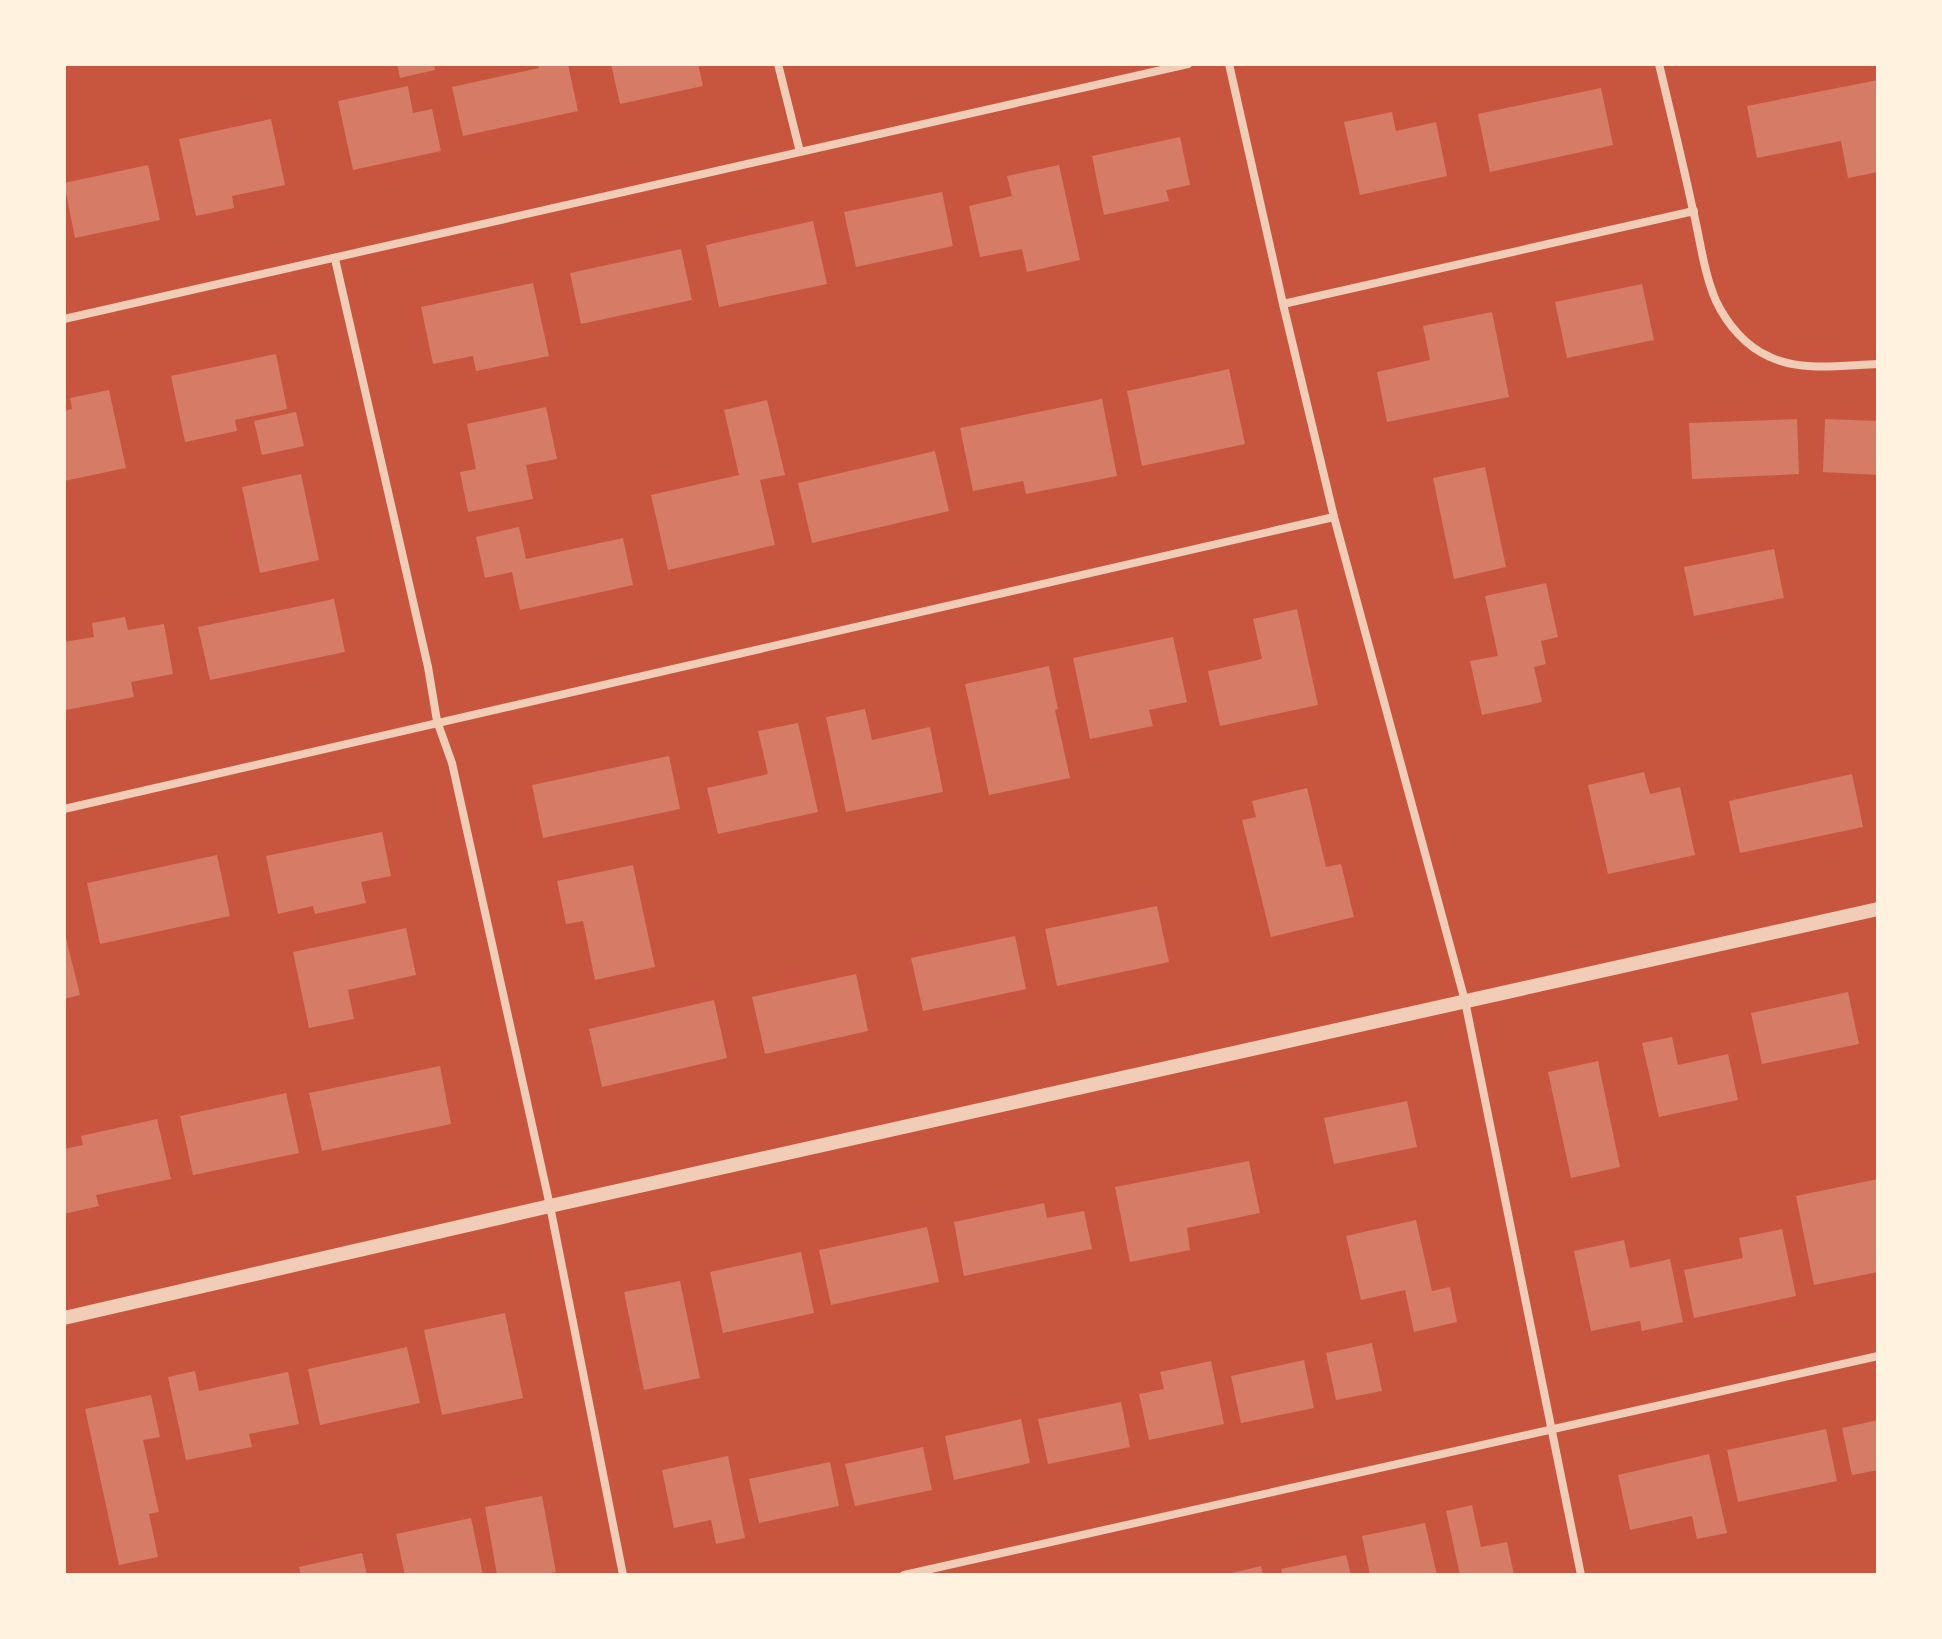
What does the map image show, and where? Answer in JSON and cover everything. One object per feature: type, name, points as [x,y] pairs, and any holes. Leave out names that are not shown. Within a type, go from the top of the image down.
[{"type":"street","points":[[778,64],[800,152]]},
{"type":"street","points":[[64,319],[1188,64]]},
{"type":"street","points":[[1229,64],[1334,517],[1465,1001],[1581,1575]]},
{"type":"street","points":[[1659,64],[1700,248],[1715,299],[1727,320],[1751,347],[1771,358],[1804,366],[1878,364]]},
{"type":"street","points":[[1283,304],[1694,211]]},
{"type":"street","points":[[335,259],[428,667],[437,721],[452,763],[550,1206],[623,1575]]},
{"type":"street","points":[[64,809],[1334,517]]},
{"type":"street","points":[[64,1318],[1878,909]]},
{"type":"street","points":[[904,1575],[1878,1356]]},
{"type":"building","points":[[397,64],[434,64],[435,70],[400,78]]},
{"type":"building","points":[[538,64],[568,64],[578,111],[463,136],[452,87],[539,68]]},
{"type":"building","points":[[611,64],[698,64],[703,86],[620,104]]},
{"type":"building","points":[[1878,80],[1878,172],[1848,178],[1841,141],[1757,158],[1747,106]]},
{"type":"building","points":[[408,86],[413,113],[432,109],[441,151],[353,170],[338,101]]},
{"type":"building","points":[[1601,88],[1613,145],[1490,172],[1478,114]]},
{"type":"building","points":[[1392,112],[1396,131],[1436,122],[1447,176],[1360,195],[1344,122]]},
{"type":"building","points":[[271,119],[285,185],[232,196],[234,208],[196,216],[179,139]]},
{"type":"building","points":[[1180,137],[1190,185],[1166,190],[1169,201],[1104,215],[1092,156]]},
{"type":"building","points":[[148,165],[160,220],[75,238],[64,183]]},
{"type":"building","points":[[1059,165],[1080,260],[1027,272],[1022,249],[980,257],[969,206],[1012,196],[1007,176]]},
{"type":"building","points":[[942,192],[953,246],[856,267],[844,212]]},
{"type":"building","points":[[813,221],[827,284],[719,307],[706,245]]},
{"type":"building","points":[[681,249],[692,300],[581,324],[570,273]]},
{"type":"building","points":[[533,283],[549,356],[476,371],[473,356],[433,364],[421,307]]},
{"type":"building","points":[[1642,284],[1654,340],[1567,358],[1555,302]]},
{"type":"building","points":[[1492,312],[1509,397],[1387,422],[1377,372],[1430,360],[1423,326]]},
{"type":"building","points":[[276,354],[287,409],[235,420],[237,431],[185,442],[171,376]]},
{"type":"building","points":[[1229,369],[1245,444],[1142,466],[1127,391]]},
{"type":"building","points":[[109,390],[126,468],[64,481],[64,411],[72,409],[70,398]]},
{"type":"building","points":[[1102,399],[1117,476],[1026,494],[1023,481],[973,491],[960,428]]},
{"type":"building","points":[[767,400],[785,475],[760,480],[775,545],[668,570],[651,495],[739,475],[724,410]]},
{"type":"building","points":[[546,407],[557,459],[526,465],[533,499],[468,512],[460,472],[476,469],[467,424]]},
{"type":"building","points":[[296,412],[304,446],[262,455],[254,421]]},
{"type":"building","points":[[1797,419],[1799,474],[1692,479],[1689,423]]},
{"type":"building","points":[[1825,419],[1878,421],[1878,475],[1823,472]]},
{"type":"building","points":[[935,451],[949,511],[812,543],[798,483]]},
{"type":"building","points":[[1485,467],[1506,567],[1454,579],[1433,478]]},
{"type":"building","points":[[301,474],[319,560],[260,573],[242,487]]},
{"type":"building","points":[[519,527],[526,559],[623,538],[633,585],[520,610],[512,572],[485,578],[476,537]]},
{"type":"building","points":[[1774,549],[1784,598],[1694,616],[1684,567]]},
{"type":"building","points":[[1546,583],[1558,637],[1541,641],[1546,664],[1534,667],[1542,702],[1482,715],[1470,661],[1498,656],[1485,596]]},
{"type":"building","points":[[334,599],[345,652],[210,680],[198,627]]},
{"type":"building","points":[[1297,609],[1318,705],[1220,726],[1208,671],[1262,659],[1253,619]]},
{"type":"building","points":[[125,617],[128,630],[164,624],[173,674],[131,682],[134,697],[66,710],[64,642],[94,637],[92,623]]},
{"type":"building","points":[[1173,637],[1187,702],[1149,710],[1153,726],[1090,739],[1073,658]]},
{"type":"building","points":[[1049,666],[1070,778],[989,795],[965,684]]},
{"type":"building","points":[[865,709],[872,740],[930,727],[943,792],[846,812],[826,717]]},
{"type":"building","points":[[798,723],[818,812],[718,834],[707,788],[768,774],[758,731]]},
{"type":"building","points":[[669,756],[680,809],[543,838],[532,785]]},
{"type":"building","points":[[1644,772],[1650,794],[1680,787],[1695,855],[1608,874],[1588,785]]},
{"type":"building","points":[[1852,774],[1863,827],[1740,853],[1729,801]]},
{"type":"building","points":[[1307,788],[1326,867],[1341,864],[1354,917],[1271,937],[1242,820],[1256,817],[1252,801]]},
{"type":"building","points":[[382,832],[391,876],[361,882],[366,903],[315,914],[313,906],[278,914],[266,856]]},
{"type":"building","points":[[217,855],[230,916],[100,944],[87,883]]},
{"type":"building","points":[[633,865],[655,967],[595,980],[583,921],[566,924],[557,881]]},
{"type":"building","points":[[1157,906],[1169,962],[1057,986],[1045,929]]},
{"type":"building","points":[[406,928],[416,975],[348,990],[354,1019],[309,1028],[293,952]]},
{"type":"building","points":[[64,935],[80,995],[64,999]]},
{"type":"building","points":[[1015,936],[1026,989],[923,1011],[911,958]]},
{"type":"building","points":[[856,974],[868,1031],[765,1054],[752,997]]},
{"type":"building","points":[[1848,992],[1859,1044],[1762,1064],[1751,1013]]},
{"type":"building","points":[[714,1000],[727,1058],[602,1087],[589,1029]]},
{"type":"building","points":[[1672,1037],[1678,1065],[1728,1054],[1738,1100],[1659,1117],[1642,1043]]},
{"type":"building","points":[[1598,1061],[1620,1167],[1571,1178],[1548,1072]]},
{"type":"building","points":[[440,1066],[451,1124],[322,1151],[309,1093]]},
{"type":"building","points":[[286,1093],[299,1153],[193,1175],[180,1116]]},
{"type":"building","points":[[1407,1101],[1417,1147],[1334,1164],[1324,1118]]},
{"type":"building","points":[[157,1119],[171,1179],[96,1195],[99,1206],[64,1214],[64,1149],[83,1145],[81,1136]]},
{"type":"building","points":[[1249,1161],[1260,1213],[1187,1228],[1190,1250],[1130,1262],[1115,1187]]},
{"type":"building","points":[[1878,1179],[1878,1272],[1814,1285],[1796,1196]]},
{"type":"building","points":[[1044,1203],[1047,1218],[1084,1211],[1092,1249],[964,1276],[954,1222]]},
{"type":"building","points":[[1416,1220],[1432,1291],[1450,1287],[1457,1322],[1414,1332],[1405,1290],[1361,1300],[1346,1236]]},
{"type":"building","points":[[927,1227],[939,1282],[831,1305],[819,1250]]},
{"type":"building","points":[[1782,1229],[1796,1296],[1694,1318],[1684,1270],[1743,1258],[1739,1238]]},
{"type":"building","points":[[1624,1240],[1630,1268],[1670,1259],[1683,1322],[1642,1331],[1640,1321],[1591,1331],[1574,1251]]},
{"type":"building","points":[[801,1252],[814,1313],[723,1333],[710,1272]]},
{"type":"building","points":[[680,1281],[700,1378],[644,1390],[624,1292]]},
{"type":"building","points":[[505,1313],[523,1398],[442,1415],[424,1330]]},
{"type":"building","points":[[1372,1343],[1382,1391],[1336,1400],[1326,1353]]},
{"type":"building","points":[[407,1347],[420,1403],[320,1425],[308,1369]]},
{"type":"building","points":[[1304,1360],[1314,1408],[1241,1423],[1231,1376]]},
{"type":"building","points":[[1211,1361],[1224,1424],[1149,1440],[1139,1394],[1164,1389],[1160,1372]]},
{"type":"building","points":[[195,1371],[199,1391],[288,1372],[299,1424],[249,1434],[252,1447],[186,1460],[168,1377]]},
{"type":"building","points":[[151,1395],[160,1437],[143,1440],[159,1512],[149,1514],[158,1557],[119,1565],[85,1409]]},
{"type":"building","points":[[1121,1402],[1130,1447],[1048,1464],[1038,1419]]},
{"type":"building","points":[[1021,1419],[1030,1463],[954,1480],[945,1436]]},
{"type":"building","points":[[1878,1420],[1878,1470],[1852,1475],[1842,1428]]},
{"type":"building","points":[[1826,1429],[1837,1481],[1738,1502],[1727,1450]]},
{"type":"building","points":[[923,1447],[932,1490],[855,1506],[845,1464]]},
{"type":"building","points":[[1709,1454],[1727,1533],[1697,1539],[1692,1516],[1630,1530],[1618,1475]]},
{"type":"building","points":[[728,1456],[745,1538],[716,1544],[711,1520],[674,1528],[662,1470]]},
{"type":"building","points":[[830,1462],[839,1506],[759,1523],[749,1479]]},
{"type":"building","points":[[542,1496],[556,1572],[497,1575],[485,1507]]},
{"type":"building","points":[[1472,1505],[1481,1547],[1507,1542],[1514,1575],[1460,1575],[1446,1511]]},
{"type":"building","points":[[471,1518],[483,1575],[405,1575],[396,1534]]},
{"type":"building","points":[[1425,1523],[1437,1575],[1370,1575],[1362,1536]]},
{"type":"building","points":[[362,1553],[367,1575],[301,1575],[299,1567]]},
{"type":"building","points":[[1346,1555],[1351,1575],[1283,1575],[1281,1569]]},
{"type":"building","points":[[1261,1566],[1263,1575],[1228,1575],[1228,1574]]}]
